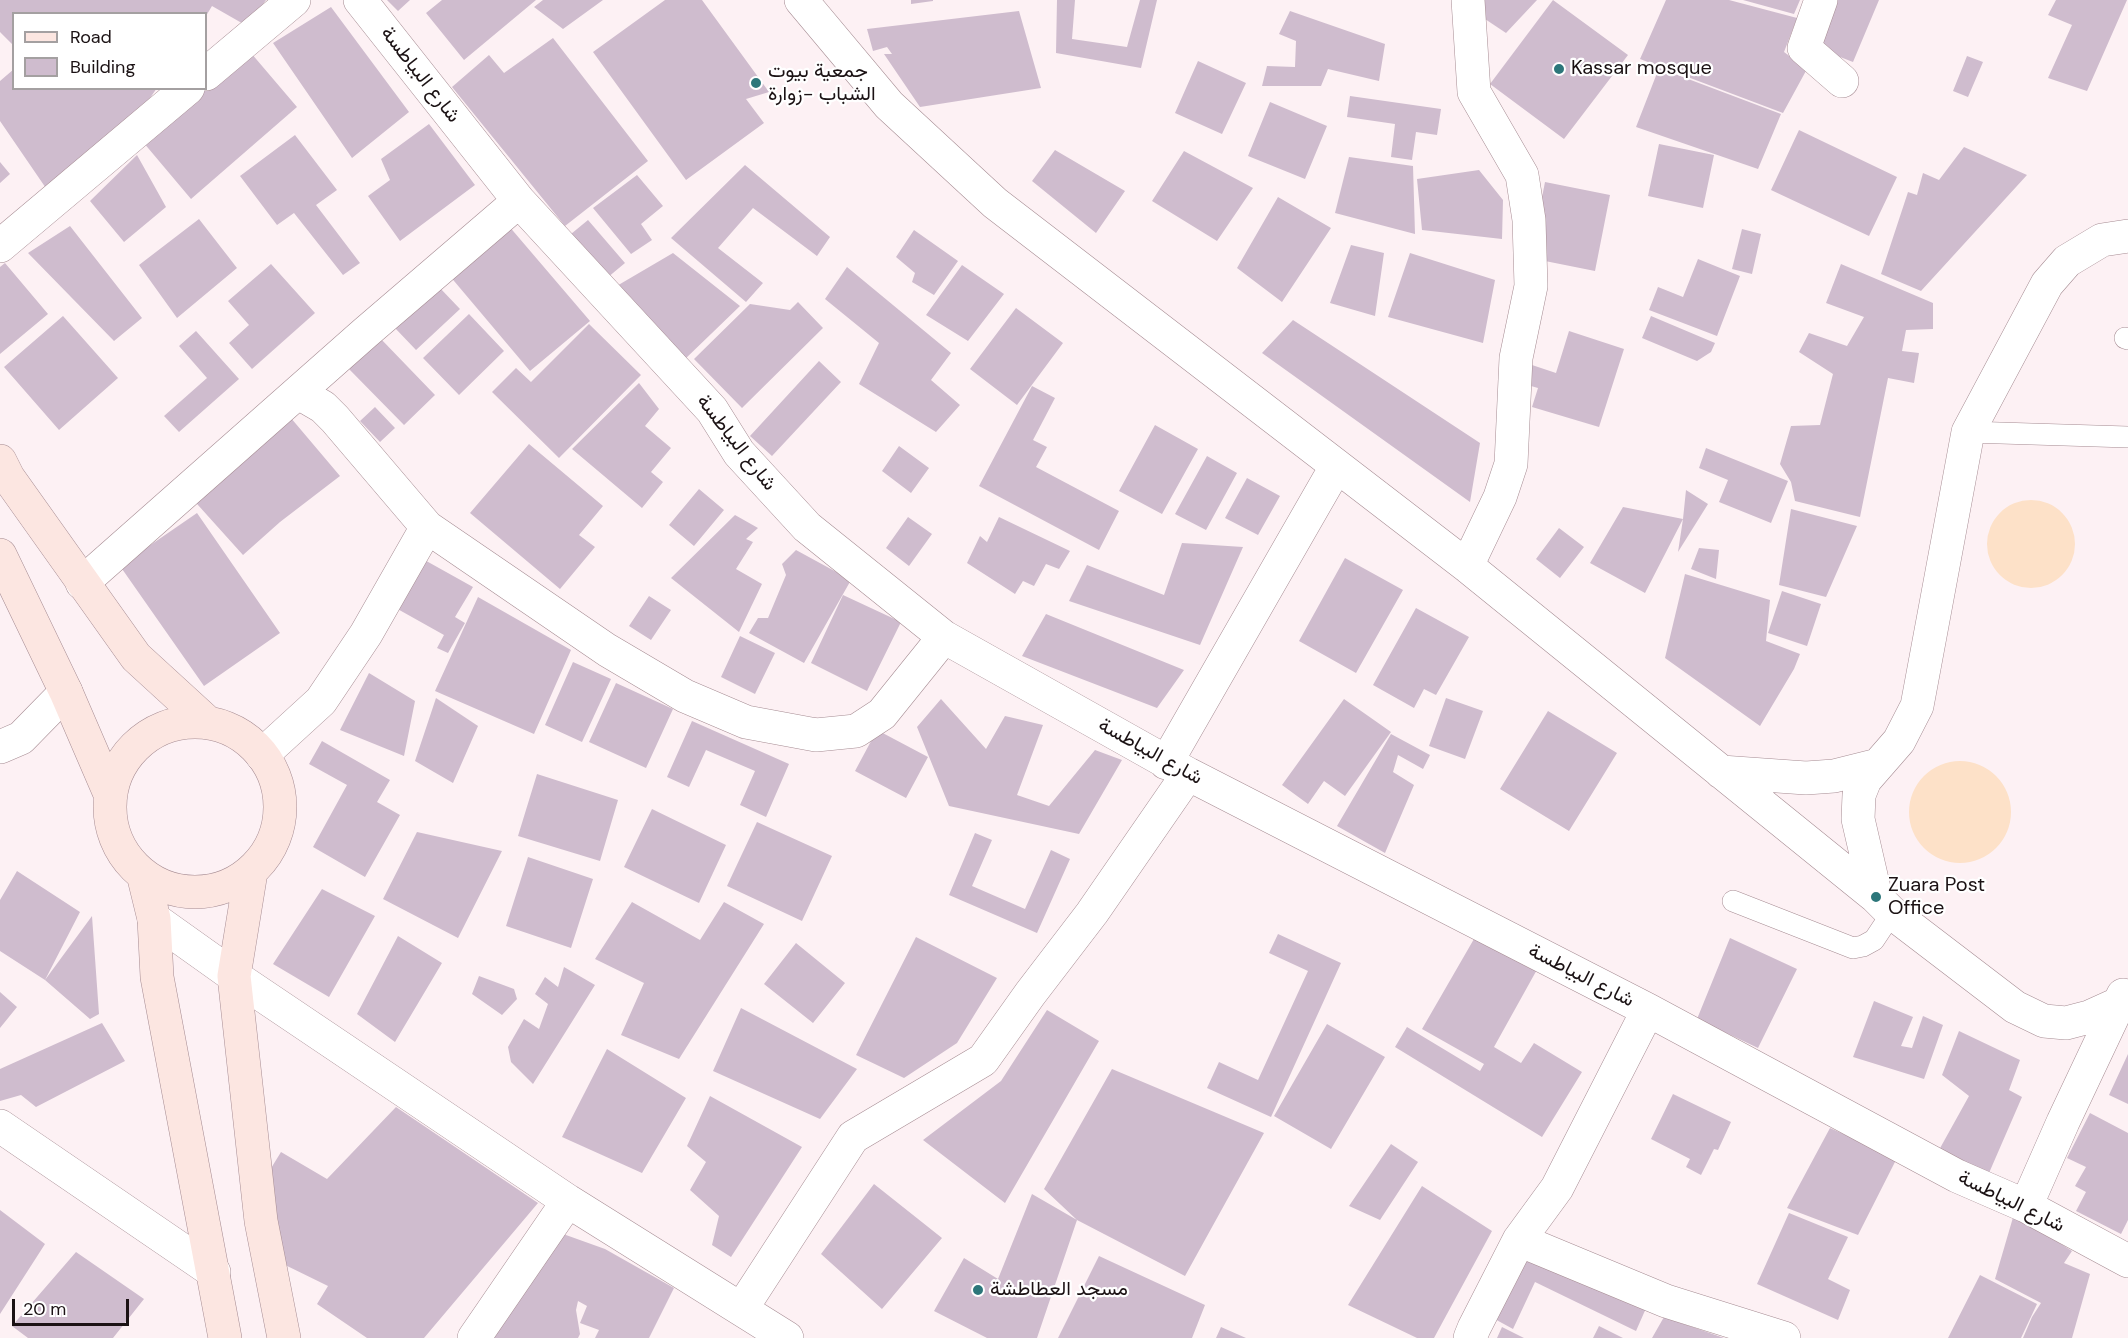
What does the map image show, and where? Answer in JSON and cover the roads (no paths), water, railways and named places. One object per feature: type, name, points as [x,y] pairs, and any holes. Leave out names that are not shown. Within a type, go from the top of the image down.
[{"type":"street","points":[[207,73],[294,0]]},
{"type":"street","name":"شارع البياطسة","points":[[360,0],[519,201],[712,410],[739,453],[807,527],[944,637],[1177,768],[1648,1010],[1957,1176],[2026,1206],[2128,1261]]},
{"type":"street","points":[[801,0],[889,105],[995,203],[1467,566],[1884,905],[2015,1007],[2043,1021],[2066,1023],[2089,1017],[2124,994]]},
{"type":"street","points":[[1467,566],[1500,497],[1511,464],[1516,358],[1531,286],[1529,220],[1522,175],[1474,92],[1468,0]]},
{"type":"street","points":[[1821,0],[1804,48],[1842,81]]},
{"type":"street","points":[[0,246],[186,90]]},
{"type":"street","points":[[82,583],[519,201]]},
{"type":"street","points":[[1884,905],[1858,819],[1859,795],[1865,780],[1899,741],[1917,706],[1968,432],[2047,284],[2067,261],[2102,240],[2128,236]]},
{"type":"street","points":[[299,393],[335,418],[427,527],[607,650],[685,696],[746,722],[816,735],[856,731],[882,714],[944,637]]},
{"type":"street","points":[[0,461],[8,477],[136,657],[207,722]]},
{"type":"street","points":[[742,1308],[853,1137],[983,1060],[1092,913],[1177,768],[1336,467]]},
{"type":"street","points":[[262,755],[321,701],[366,634],[427,527]]},
{"type":"street","points":[[0,555],[66,692],[110,794],[113,828],[123,854],[142,874],[168,888],[197,892],[226,886],[251,872],[271,847],[280,815],[277,783],[262,755],[238,733],[207,722],[180,723],[155,732],[134,747],[118,770],[110,794]]},
{"type":"street","points":[[0,747],[21,738],[66,692]]},
{"type":"street","points":[[1721,772],[1806,778],[1834,776],[1878,765]]},
{"type":"street","points":[[251,872],[234,976],[261,1221],[284,1338]]},
{"type":"street","points":[[142,874],[154,919],[157,977],[225,1338]]},
{"type":"street","points":[[154,919],[234,976],[568,1201],[787,1338]]},
{"type":"street","points":[[2026,1206],[2124,994]]},
{"type":"street","points":[[1470,1338],[1520,1240],[1557,1188],[1648,1010]]},
{"type":"street","points":[[0,1126],[214,1272]]},
{"type":"street","points":[[474,1338],[568,1201]]},
{"type":"street","points":[[1520,1240],[1666,1301],[1784,1338]]},
{"type":"lane","points":[[1968,432],[2128,437]]},
{"type":"lane","points":[[1733,901],[1853,948],[1874,940],[1884,905]]},
{"type":"place","name":"Kassar mosque","points":[[1559,69]]},
{"type":"place","name":"جمعية بيوت الشباب -زوارة","points":[[756,83]]},
{"type":"place","name":"Zuara Post Office","points":[[1876,897]]},
{"type":"place","name":"مسجد العطاطشة","points":[[978,1290]]}]
